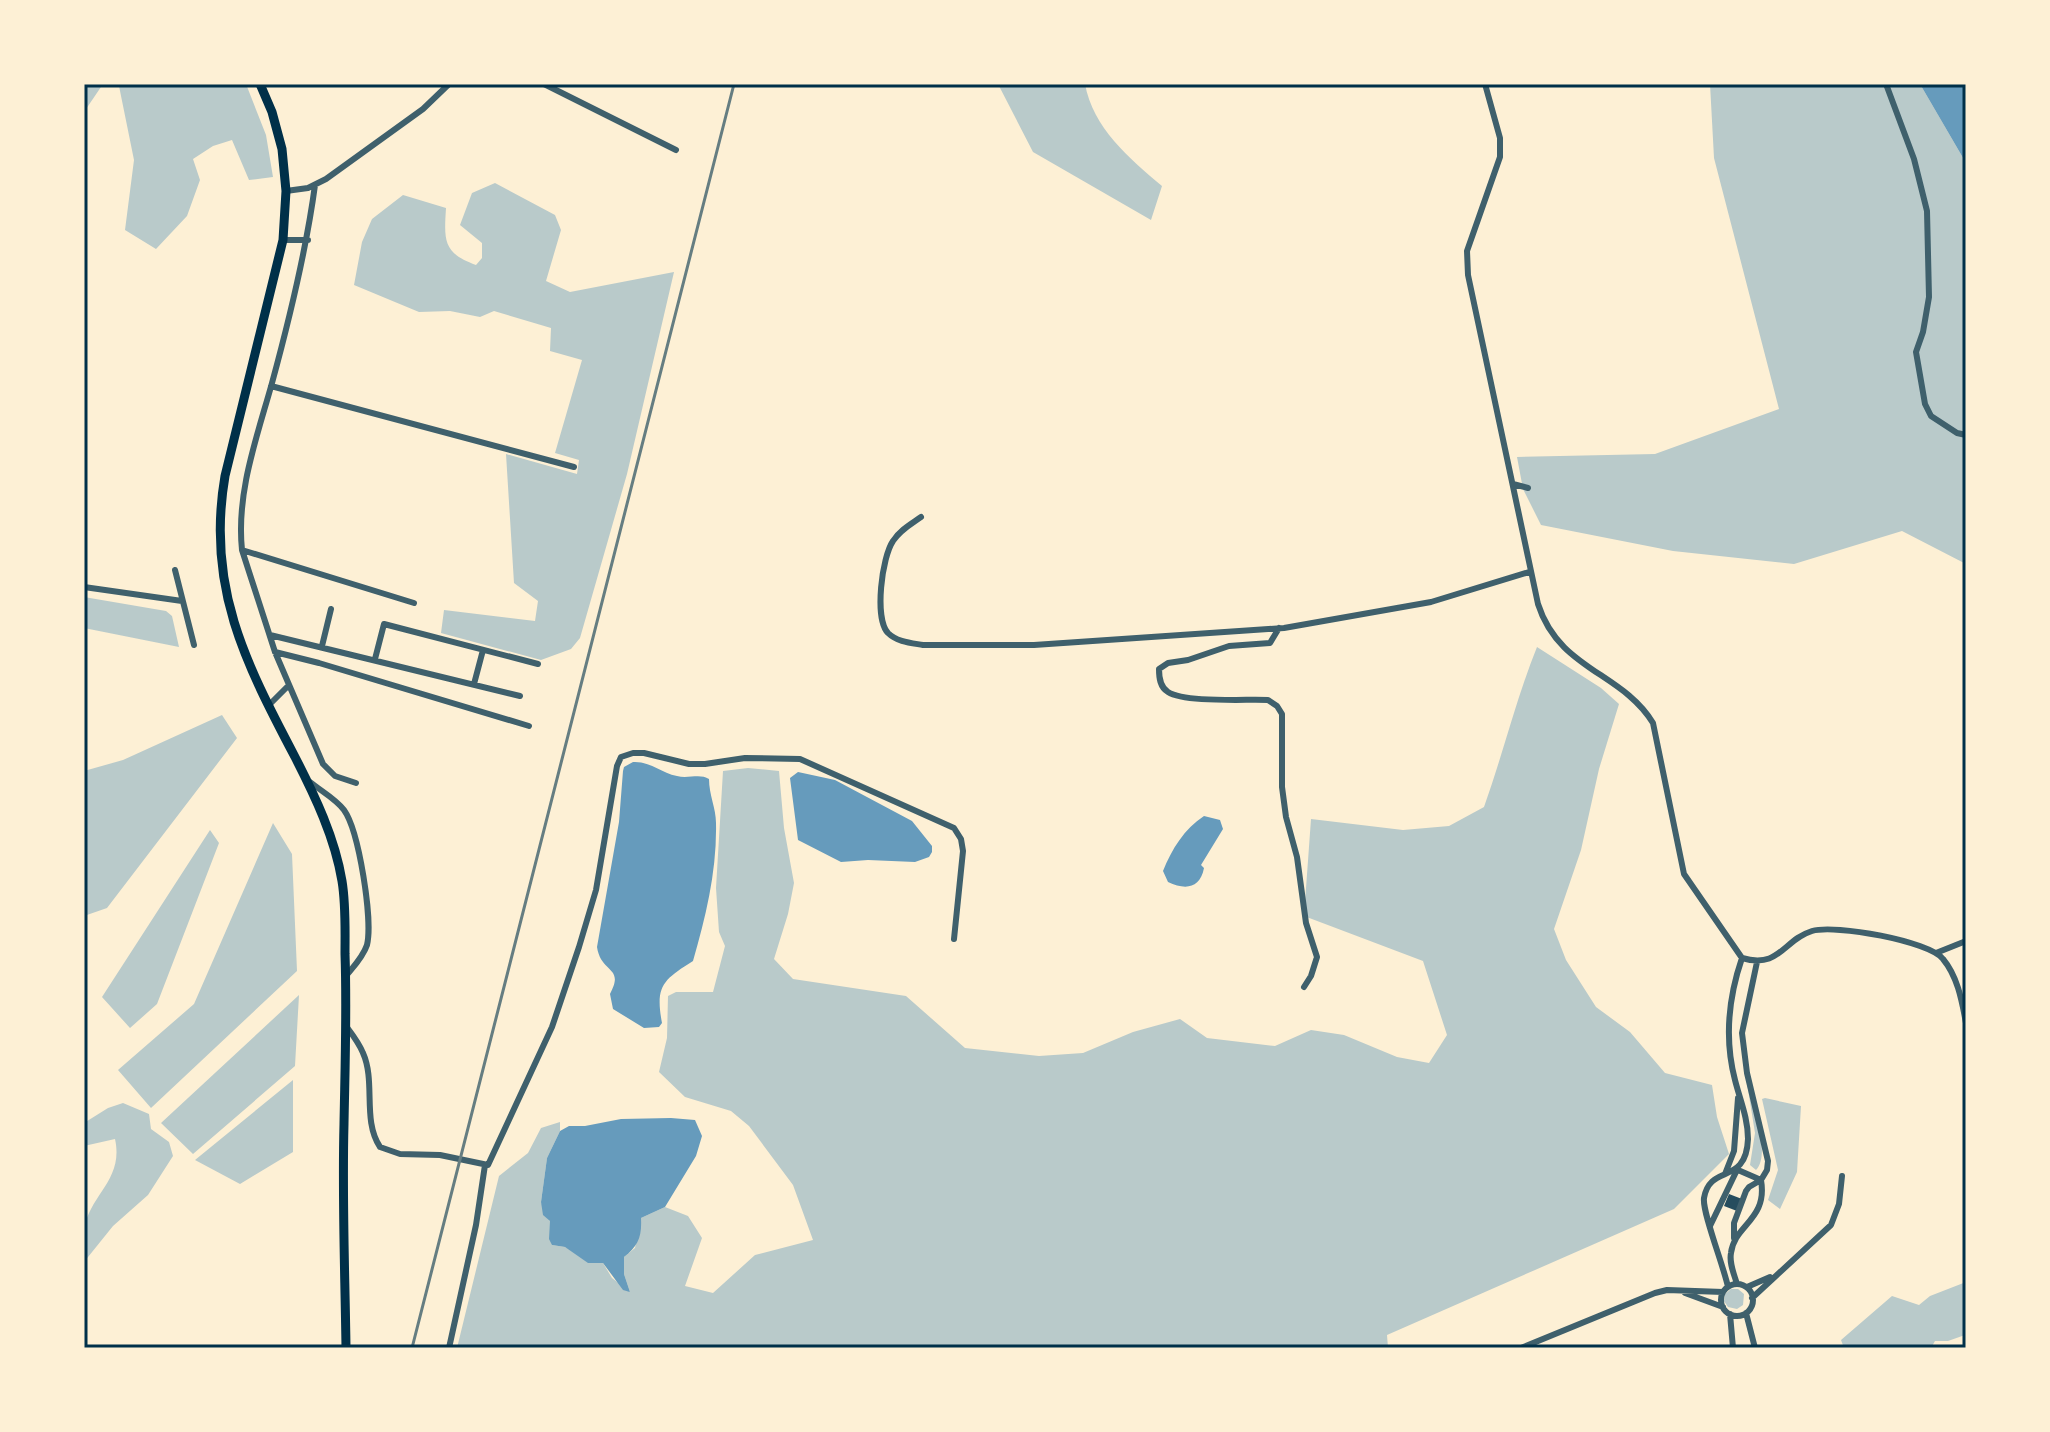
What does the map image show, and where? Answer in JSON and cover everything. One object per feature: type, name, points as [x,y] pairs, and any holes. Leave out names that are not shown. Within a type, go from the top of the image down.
[{"type":"main road","points":[[260,84],[282,149],[286,191],[283,240],[225,476],[219,533],[223,585],[230,611],[330,834],[342,882],[346,976],[343,1164],[346,1348]]},
{"type":"street","points":[[286,191],[315,185],[423,109],[449,84]]},
{"type":"street","points":[[544,84],[676,150]]},
{"type":"street","points":[[1485,84],[1500,138],[1500,157],[1469,243],[1468,275],[1529,572],[1541,614],[1564,650],[1644,708],[1653,723],[1684,874],[1742,958],[1757,962],[1774,958],[1810,931],[1821,929],[1843,929],[1900,941],[1942,957],[1959,991],[1966,1023]]},
{"type":"street","points":[[1886,84],[1914,159],[1927,211],[1929,297],[1916,352],[1925,404],[1931,416],[1957,433],[1966,435]]},
{"type":"street","points":[[315,185],[308,240],[244,488],[240,521],[242,550],[275,652],[323,764],[335,776],[356,783]]},
{"type":"street","points":[[283,240],[308,240]]},
{"type":"street","points":[[271,386],[574,467]]},
{"type":"street","points":[[1513,484],[1528,488]]},
{"type":"street","points":[[921,517],[897,535],[883,561],[882,624],[893,636],[923,645],[1034,645],[1279,628],[1431,602],[1529,572]]},
{"type":"street","points":[[242,550],[414,603]]},
{"type":"street","points":[[175,570],[194,645]]},
{"type":"street","points":[[84,587],[182,601]]},
{"type":"street","points":[[322,646],[331,609]]},
{"type":"street","points":[[375,659],[384,624],[538,664]]},
{"type":"street","points":[[1279,628],[1270,643],[1229,646],[1188,660],[1168,663],[1159,669],[1159,681],[1168,692],[1185,697],[1268,700],[1282,714],[1282,787],[1286,817],[1297,857],[1306,923],[1317,957],[1304,987]]},
{"type":"street","points":[[270,635],[520,696]]},
{"type":"street","points":[[474,684],[483,650]]},
{"type":"street","points":[[275,652],[529,726]]},
{"type":"street","points":[[270,704],[289,685]]},
{"type":"street","points":[[449,1348],[476,1225],[485,1165],[493,1156],[552,1027],[596,890],[617,766],[624,755],[644,753],[689,764],[745,758],[800,759],[954,828],[961,839],[963,851],[954,939]]},
{"type":"street","points":[[307,780],[345,811],[367,894],[368,942],[360,959],[346,976]]},
{"type":"street","points":[[1936,953],[1966,941]]},
{"type":"street","points":[[1710,1226],[1746,1154],[1746,1113],[1737,1090],[1727,1031],[1732,993],[1742,958]]},
{"type":"street","points":[[1737,1284],[1730,1255],[1734,1223],[1746,1191],[1761,1180],[1767,1170],[1766,1148],[1747,1073],[1742,1033],[1757,962]]},
{"type":"street","points":[[346,1026],[363,1051],[373,1129],[380,1147],[400,1154],[440,1155],[485,1165]]},
{"type":"street","points":[[1727,1031],[1742,1033]]},
{"type":"street","points":[[1734,1076],[1747,1073]]},
{"type":"street","points":[[1725,1174],[1734,1151],[1737,1090]]},
{"type":"street","points":[[1723,1307],[1726,1289],[1704,1210],[1704,1199],[1710,1184],[1725,1174],[1737,1171],[1761,1180]]},
{"type":"street","points":[[1730,1314],[1746,1313],[1752,1298],[1831,1225],[1839,1204],[1842,1176]]},
{"type":"street","points":[[1734,1239],[1747,1228],[1755,1214],[1764,1194],[1761,1180]]},
{"type":"street","points":[[1521,1348],[1655,1293],[1726,1289],[1737,1284],[1747,1287],[1774,1276]]},
{"type":"street","points":[[1747,1287],[1752,1298]]},
{"type":"street","points":[[1677,1291],[1723,1307],[1730,1314],[1733,1348]]},
{"type":"street","points":[[1746,1313],[1755,1348]]},
{"type":"shaded area","points":[[84,84],[103,84],[84,112]]},
{"type":"shaded area","points":[[115,84],[246,84],[266,135],[273,177],[249,180],[232,140],[213,146],[193,159],[200,180],[187,216],[156,249],[125,230],[134,160],[119,86]]},
{"type":"shaded area","points":[[998,84],[1085,84],[1089,100],[1104,128],[1125,153],[1162,186],[1151,220],[1033,152]]},
{"type":"shaded area","points":[[1710,84],[1920,84],[1966,163],[1966,564],[1902,531],[1794,564],[1673,551],[1541,525],[1523,489],[1517,457],[1655,454],[1779,409],[1714,158]]},
{"type":"shaded area","points":[[495,183],[555,215],[561,230],[546,281],[570,292],[674,272],[627,474],[580,638],[571,649],[541,660],[441,633],[444,610],[535,621],[538,601],[514,583],[506,454],[577,474],[579,460],[555,453],[582,360],[550,351],[551,328],[494,311],[480,317],[450,311],[419,312],[354,285],[362,242],[372,219],[403,195],[446,208],[445,229],[451,250],[476,265],[482,258],[482,243],[460,225],[472,193]]},
{"type":"shaded area","points":[[84,597],[166,611],[172,616],[179,647],[84,628]]},
{"type":"shaded area","points":[[1537,647],[1601,688],[1619,704],[1599,769],[1581,850],[1554,929],[1566,960],[1596,1007],[1630,1032],[1665,1073],[1712,1085],[1717,1117],[1729,1154],[1674,1209],[1387,1335],[1388,1348],[457,1348],[499,1176],[528,1153],[541,1128],[560,1122],[560,1131],[547,1158],[541,1202],[550,1221],[552,1245],[565,1247],[603,1263],[612,1278],[630,1292],[624,1274],[624,1257],[635,1248],[641,1218],[665,1207],[688,1216],[702,1238],[685,1286],[713,1293],[755,1255],[813,1240],[793,1185],[749,1126],[731,1111],[685,1097],[659,1072],[667,1038],[668,996],[676,992],[713,992],[725,946],[719,932],[716,888],[723,771],[748,768],[779,771],[784,828],[794,883],[774,959],[793,979],[906,996],[965,1048],[1039,1056],[1083,1053],[1133,1032],[1180,1019],[1207,1038],[1275,1046],[1311,1030],[1344,1035],[1397,1057],[1429,1063],[1447,1035],[1423,961],[1304,916],[1311,819],[1403,830],[1449,826],[1484,807]]},
{"type":"shaded area","points":[[222,715],[237,738],[107,908],[84,916],[84,771],[123,760]]},
{"type":"shaded area","points":[[273,823],[292,854],[297,971],[151,1108],[118,1070],[194,1004]]},
{"type":"shaded area","points":[[210,830],[219,843],[157,1004],[130,1028],[102,997]]},
{"type":"shaded area","points":[[299,995],[295,1066],[193,1154],[161,1123]]},
{"type":"shaded area","points":[[1746,1077],[1761,1139],[1762,1152],[1756,1170],[1750,1165],[1755,1133]]},
{"type":"shaded area","points":[[293,1080],[293,1152],[240,1184],[195,1160]]},
{"type":"shaded area","points":[[1762,1099],[1801,1106],[1797,1172],[1780,1209],[1768,1200],[1778,1170]]},
{"type":"shaded area","points":[[123,1103],[149,1114],[151,1129],[169,1142],[173,1156],[148,1195],[113,1226],[84,1262],[83,1233],[87,1217],[111,1176],[116,1153],[115,1139],[84,1146],[84,1123]]},
{"type":"shaded area","points":[[1966,1282],[1965,1335],[1948,1341],[1935,1341],[1931,1348],[1844,1348],[1841,1340],[1892,1296],[1919,1305],[1930,1296]]},
{"type":"shaded area","points":[[1731,1289],[1738,1289],[1744,1294],[1743,1305],[1737,1309],[1728,1307],[1724,1301],[1725,1294]]},
{"type":"water","points":[[1920,84],[1966,84],[1966,163]]},
{"type":"water","points":[[633,762],[645,763],[677,776],[709,779],[716,817],[713,875],[698,944],[693,961],[664,985],[660,1000],[662,1023],[659,1027],[644,1028],[613,1009],[610,994],[614,974],[599,956],[597,947],[619,822],[623,771]]},
{"type":"water","points":[[798,772],[835,780],[912,821],[932,846],[929,857],[915,862],[841,862],[798,840],[790,778]]},
{"type":"water","points":[[1204,816],[1220,820],[1223,829],[1201,865],[1204,868],[1202,875],[1191,886],[1168,882],[1163,871],[1170,855],[1185,833]]},
{"type":"water","points":[[621,1119],[695,1120],[702,1136],[696,1156],[665,1207],[641,1218],[638,1240],[624,1257],[624,1274],[630,1292],[623,1290],[603,1263],[588,1263],[565,1247],[552,1245],[549,1239],[550,1221],[543,1215],[541,1202],[547,1158],[560,1131],[569,1126]]},
{"type":"building","points":[[1729,1194],[1742,1199],[1737,1211],[1724,1206]]},
{"type":"railway","points":[[412,1348],[734,84]]}]
